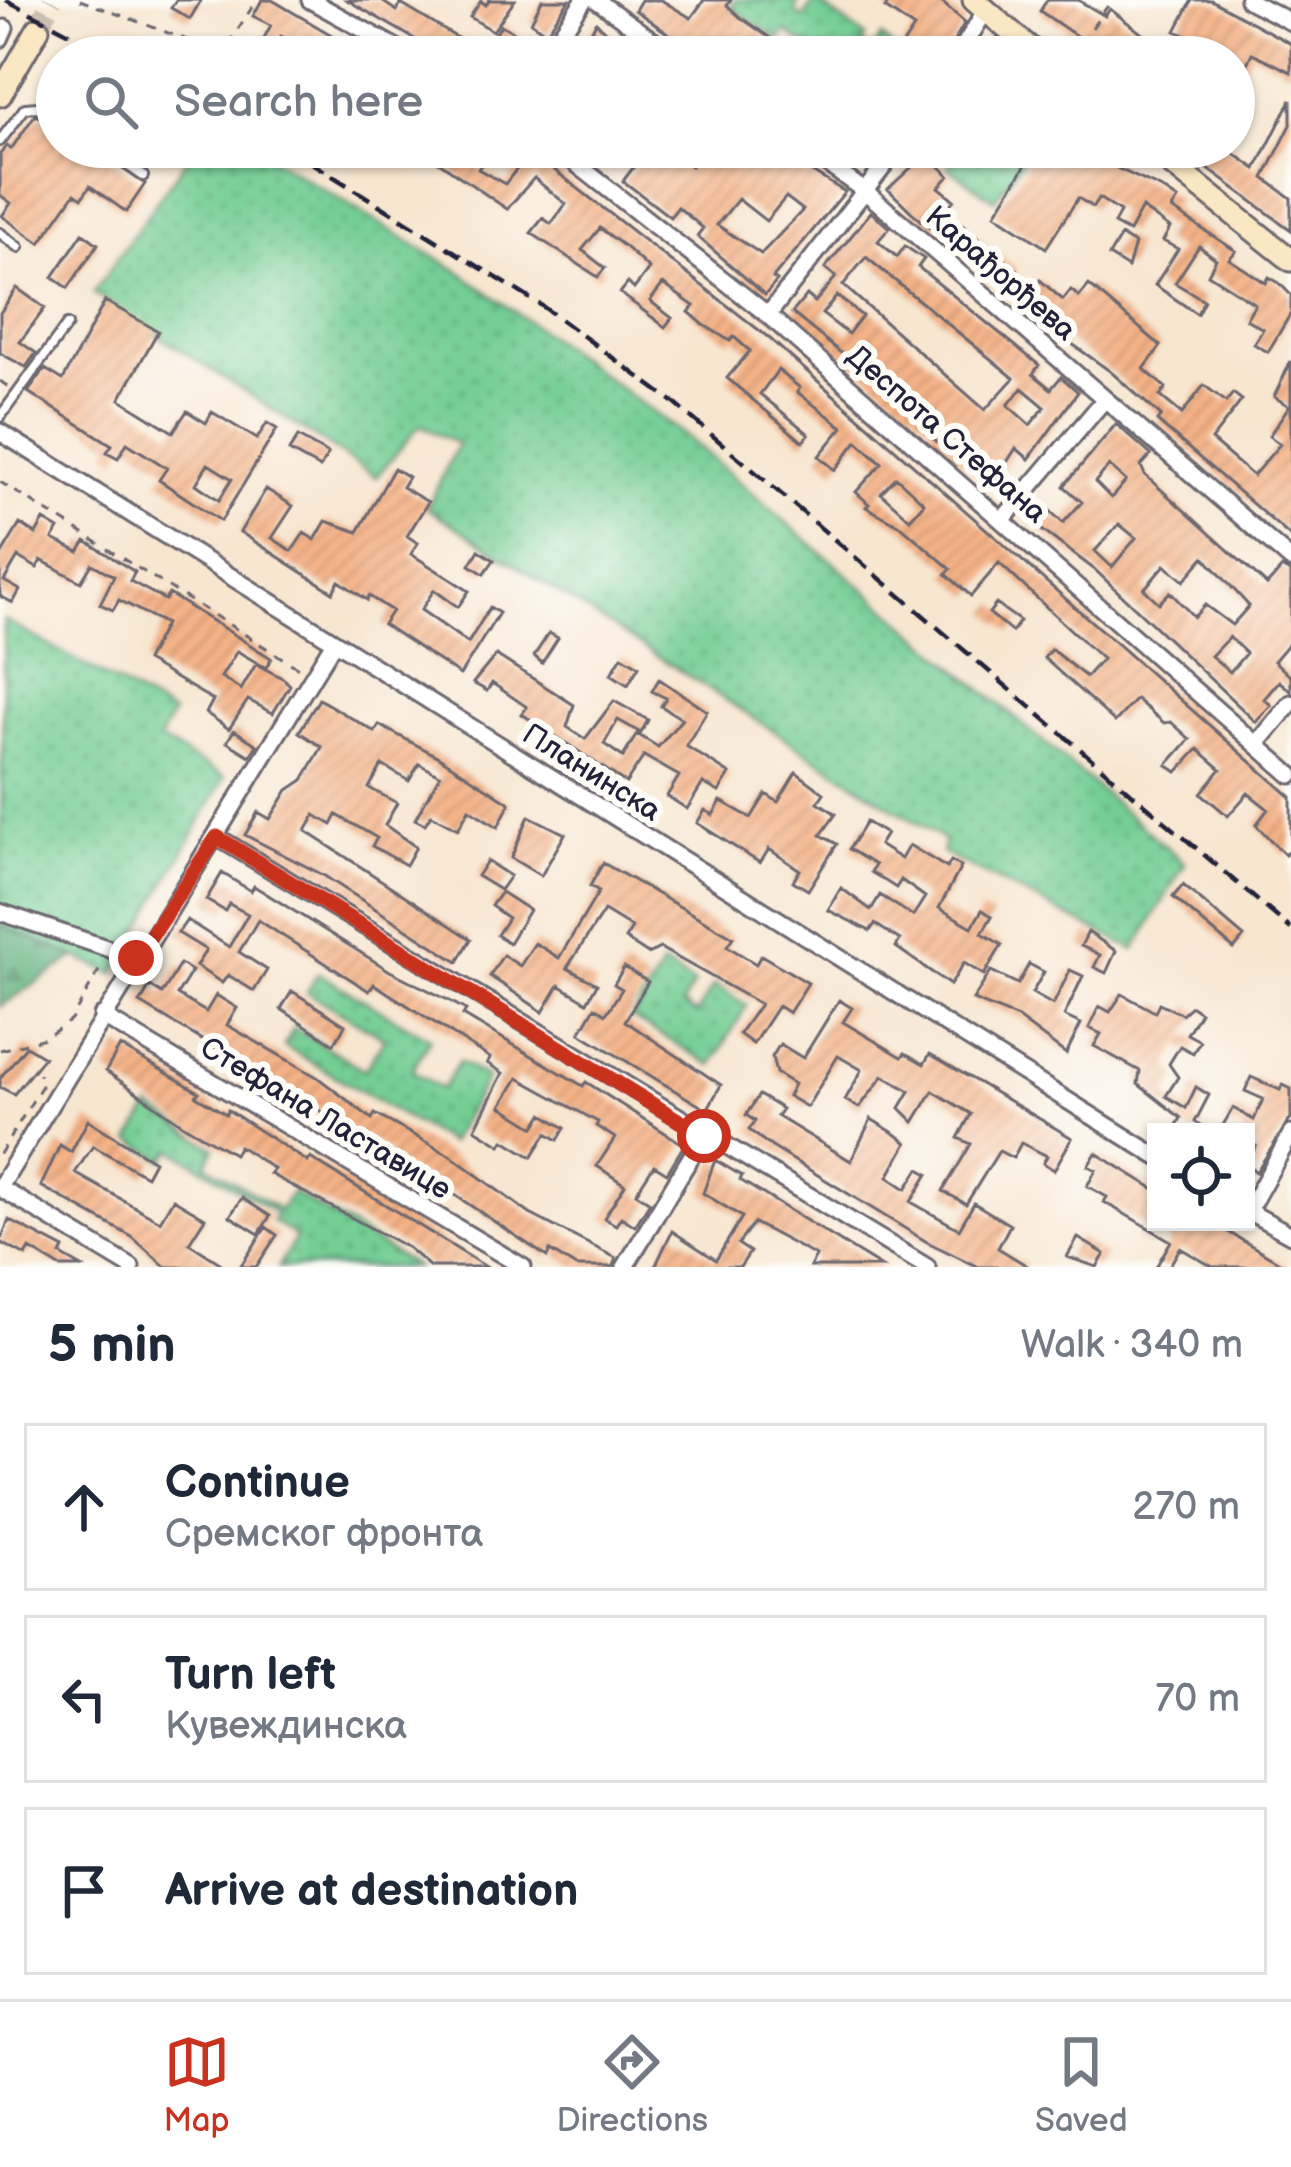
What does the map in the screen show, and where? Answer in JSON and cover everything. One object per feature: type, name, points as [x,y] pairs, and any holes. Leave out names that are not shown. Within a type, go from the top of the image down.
[{"type":"street","points":[[310,0],[375,36]]},
{"type":"street","points":[[559,36],[584,0]]},
{"type":"street","points":[[596,0],[647,36]]},
{"type":"street","points":[[1248,0],[1291,22]]},
{"type":"street","points":[[966,36],[980,5],[1016,36]]},
{"type":"street","points":[[0,94],[38,29]]},
{"type":"street","name":"Деспота Стефана","points":[[582,168],[768,315],[1291,775]]},
{"type":"street","name":"Карађорђева","points":[[832,168],[866,192],[1291,560]]},
{"type":"street","points":[[768,315],[884,168]]},
{"type":"street","points":[[1176,168],[1291,260]]},
{"type":"street","points":[[1004,518],[1106,399]]},
{"type":"street","name":"Планинска","points":[[0,432],[1147,1150]]},
{"type":"street","points":[[130,1267],[0,1188],[136,958],[217,837],[334,642]]},
{"type":"street","points":[[1257,745],[1291,703]]},
{"type":"street","points":[[217,837],[927,1267]]},
{"type":"street","points":[[0,912],[136,958]]},
{"type":"street","name":"Стефана Ластавице","points":[[102,1016],[523,1267]]},
{"type":"street","points":[[1255,1197],[1291,1134]]},
{"type":"street","points":[[625,1267],[704,1136]]},
{"type":"street","points":[[1255,1215],[1291,1235]]},
{"type":"lane","points":[[0,141],[25,108],[36,107]]},
{"type":"lane","points":[[131,168],[143,176]]},
{"type":"lane","points":[[0,233],[20,248]]},
{"type":"lane","points":[[0,417],[67,326]]},
{"type":"path","points":[[80,0],[176,36]]},
{"type":"path","points":[[233,36],[257,0]]},
{"type":"path","points":[[1086,36],[1112,0]]},
{"type":"path","points":[[0,482],[311,676]]},
{"type":"path","points":[[0,1050],[45,1038],[70,1019],[111,950]]},
{"type":"path","points":[[0,1154],[41,1087],[39,1074]]},
{"type":"green space","points":[[735,0],[798,0],[795,12],[803,18],[815,1],[865,36],[792,36],[785,31],[773,36],[731,7]]},
{"type":"green space","points":[[180,168],[288,168],[460,272],[683,434],[1185,863],[1135,950],[942,853],[945,841],[427,508],[458,444],[420,425],[376,477],[93,293]]},
{"type":"green space","points":[[948,168],[1017,168],[995,200]]},
{"type":"green space","points":[[4,620],[172,714],[159,740],[225,777],[115,974],[0,925]]},
{"type":"green space","points":[[0,925],[76,957],[0,1007]]},
{"type":"green space","points":[[663,965],[694,984],[682,1005],[696,1014],[714,985],[747,1005],[712,1065],[632,1018]]},
{"type":"green space","points":[[318,973],[430,1039],[412,1071],[442,1089],[459,1061],[487,1078],[449,1143],[284,1046],[294,1028],[365,1070],[384,1038],[307,992]]},
{"type":"green space","points":[[150,1108],[215,1148],[206,1164],[280,1210],[292,1192],[416,1267],[278,1267],[296,1237],[272,1221],[276,1213],[172,1149],[164,1160],[131,1140]]},
{"type":"building","points":[[176,0],[201,0],[190,19],[171,8]]},
{"type":"building","points":[[262,0],[272,0],[333,36],[265,36],[271,25],[253,16]]},
{"type":"building","points":[[347,0],[380,0],[397,11],[401,4],[454,36],[410,36]]},
{"type":"building","points":[[489,0],[515,0],[493,31],[470,17],[481,1],[486,5]]},
{"type":"building","points":[[542,0],[569,0],[546,33],[531,22]]},
{"type":"building","points":[[641,0],[661,0],[691,18],[704,0],[731,0],[727,5],[767,36],[672,36],[635,10]]},
{"type":"building","points":[[890,0],[939,0],[965,22],[957,36],[909,36],[914,28],[885,8]]},
{"type":"building","points":[[1047,0],[1078,0],[1105,16],[1110,9],[1145,36],[1076,36],[1040,11]]},
{"type":"building","points":[[1192,0],[1211,0],[1291,44],[1291,72],[1255,54],[1255,36],[1187,36],[1176,31]]},
{"type":"building","points":[[596,22],[610,36],[589,36]]},
{"type":"building","points":[[501,25],[521,36],[496,36]]},
{"type":"building","points":[[1291,100],[1291,125],[1264,178],[1291,198],[1291,230],[1207,168],[1256,169]]},
{"type":"building","points":[[35,115],[36,168],[122,168],[145,184],[126,212],[90,186],[82,198],[75,193],[40,243],[2,216],[11,203],[0,195],[0,154],[7,146],[11,149]]},
{"type":"building","points":[[447,168],[479,168],[505,184],[517,168],[552,168],[769,338],[1291,797],[1291,848],[1285,855],[1256,825],[1268,809],[1248,793],[1228,816],[1201,793],[1221,769],[1198,749],[1177,772],[1167,765],[1190,739],[1171,722],[1164,723],[1136,699],[1115,722],[1044,658],[1051,649],[1086,677],[1102,659],[999,563],[971,596],[946,574],[951,569],[901,526],[866,507],[869,504],[856,492],[882,463],[857,441],[835,470],[819,456],[843,427],[797,392],[800,388],[778,370],[760,394],[809,434],[803,442],[727,378],[750,351],[734,337],[730,341],[704,325],[689,312],[694,306],[663,284],[650,301],[672,318],[665,327],[620,293],[628,283],[634,289],[649,269],[625,247],[600,228],[582,250],[605,268],[598,277],[531,233],[543,218],[551,224],[566,204],[534,178],[507,209]],"holes":[[[896,477],[924,503],[910,519],[881,493]]]},
{"type":"building","points":[[633,168],[807,169],[845,192],[773,278],[777,281],[765,295],[697,236],[703,228],[678,207],[670,217],[623,181]],"holes":[[[786,197],[803,210],[761,254],[717,225],[738,199],[766,221]]]},
{"type":"building","points":[[911,168],[941,168],[949,176],[939,187],[954,200],[945,210],[1018,270],[1013,275],[1032,290],[1040,280],[1063,300],[1071,290],[1079,297],[1089,285],[1161,346],[1144,369],[1166,388],[1160,396],[1182,414],[1204,385],[1226,402],[1233,393],[1242,400],[1211,440],[1253,476],[1280,444],[1269,436],[1289,406],[1274,397],[1291,361],[1291,537],[1157,421],[1161,416],[1111,372],[1050,328],[982,263],[923,223],[888,189]]},
{"type":"building","points":[[1024,168],[1117,168],[1178,200],[1172,209],[1236,251],[1229,259],[1266,283],[1269,277],[1279,283],[1291,295],[1291,313],[1268,352],[1254,344],[1263,329],[1246,319],[1255,304],[1208,274],[1216,259],[1199,246],[1175,283],[1204,300],[1197,314],[1155,285],[1178,249],[1163,241],[1170,228],[1142,208],[1129,232],[1114,224],[1120,212],[1099,198],[1093,207],[1078,198],[1046,248],[995,214]]},
{"type":"building","points":[[871,212],[889,228],[878,241],[897,257],[905,246],[924,259],[918,267],[1039,365],[1033,374],[1051,389],[1061,377],[1078,392],[1029,459],[1016,448],[991,487],[928,434],[933,428],[792,313],[807,295],[815,302],[836,277],[825,268]],"holes":[[[866,257],[1014,378],[985,410],[843,285]],[[837,296],[862,316],[848,334],[822,314]],[[1022,388],[1045,407],[1030,425],[1008,405]]]},
{"type":"building","points":[[83,233],[98,244],[68,288],[53,277]]},
{"type":"building","points":[[1121,236],[1135,244],[1128,268],[1109,256]]},
{"type":"building","points":[[17,288],[45,308],[20,342],[36,353],[26,367],[0,353],[0,313]]},
{"type":"building","points":[[105,301],[158,331],[120,399],[173,432],[187,411],[206,423],[212,412],[257,439],[267,423],[277,429],[221,521],[159,480],[167,468],[127,443],[118,458],[107,452],[112,445],[28,392],[45,369],[63,380]],"holes":[[[208,464],[232,479],[219,500],[196,484]]]},
{"type":"building","points":[[1116,424],[1151,455],[1141,466],[1145,475],[1267,585],[1282,568],[1291,572],[1291,641],[1274,661],[1291,677],[1291,691],[1279,681],[1264,699],[1271,705],[1256,722],[1095,570],[1030,521],[1045,506],[1063,523],[1082,502],[1064,486]],"holes":[[[1109,466],[1126,481],[1111,498],[1095,482]],[[1119,524],[1136,538],[1112,567],[1095,551]],[[1204,557],[1249,606],[1232,625],[1205,605],[1194,617],[1170,592],[1159,603],[1144,589],[1165,565],[1184,581]],[[1229,637],[1246,653],[1230,672],[1211,656]]]},
{"type":"building","points":[[298,437],[328,454],[320,468],[289,451]]},
{"type":"building","points":[[394,468],[408,477],[402,487],[428,502],[407,536],[418,543],[411,554],[469,591],[458,607],[434,590],[421,610],[468,643],[490,607],[499,613],[460,675],[383,624],[392,611],[369,596],[367,600],[339,581],[333,592],[240,532],[266,489],[293,506],[272,538],[292,551],[304,533],[315,540],[326,521],[358,532]]},
{"type":"building","points":[[44,520],[59,529],[53,539],[79,552],[86,541],[135,572],[130,581],[165,600],[169,594],[271,658],[266,668],[237,651],[221,677],[241,690],[256,664],[284,679],[290,685],[273,713],[248,700],[229,729],[206,713],[213,700],[146,661],[165,624],[119,600],[113,610],[100,604],[114,576],[92,564],[81,582],[41,560],[37,568],[18,557],[4,581],[20,590],[13,603],[0,596],[0,557],[20,524],[36,534]]},
{"type":"building","points":[[479,550],[494,560],[484,574],[470,565]]},
{"type":"building","points":[[996,604],[1020,621],[1012,632],[989,613]]},
{"type":"building","points":[[549,633],[558,638],[542,663],[534,656]]},
{"type":"building","points":[[496,655],[574,705],[567,727],[585,739],[614,701],[648,720],[641,733],[618,720],[604,744],[623,757],[637,734],[658,747],[682,719],[661,706],[666,698],[652,691],[659,679],[707,711],[686,746],[730,774],[719,792],[703,783],[687,809],[667,796],[679,776],[644,756],[626,783],[522,714],[527,707],[492,683],[487,691],[473,683]]},
{"type":"building","points":[[622,656],[639,666],[628,685],[611,674]]},
{"type":"building","points":[[319,699],[375,732],[379,725],[439,757],[510,803],[498,827],[469,809],[458,829],[431,815],[425,824],[415,819],[440,775],[419,764],[409,781],[382,765],[369,788],[397,803],[385,825],[416,847],[406,865],[372,846],[377,838],[337,815],[332,825],[315,815],[306,831],[471,939],[458,962],[323,875],[245,835],[258,812],[270,819],[288,790],[303,780],[322,747],[299,732]]},
{"type":"building","points":[[234,730],[257,745],[250,756],[227,742]]},
{"type":"building","points":[[796,772],[824,793],[818,802],[836,814],[821,835],[837,844],[808,890],[793,881],[800,870],[769,849],[760,863],[697,823],[705,810],[713,815],[721,801],[751,818],[766,794],[778,802]]},
{"type":"building","points":[[529,816],[565,834],[541,876],[511,858]]},
{"type":"building","points":[[866,822],[886,834],[879,845],[901,859],[909,845],[947,868],[951,861],[961,867],[939,908],[972,927],[982,910],[992,916],[982,933],[1002,945],[984,975],[964,963],[950,985],[896,947],[900,940],[875,924],[870,931],[828,910],[841,888],[871,910],[880,895],[913,916],[925,897],[901,880],[896,888],[871,872],[875,865],[849,849]]},
{"type":"building","points":[[487,861],[510,876],[500,890],[477,876]]},
{"type":"building","points":[[603,863],[733,937],[727,946],[756,964],[761,955],[808,983],[789,1013],[778,1006],[753,1044],[739,1034],[760,1004],[660,948],[648,954],[625,939],[632,928],[604,911],[567,968],[597,984],[587,1002],[559,985],[543,1012],[490,976],[503,955],[520,966],[535,943],[559,958],[599,891],[590,886]]},
{"type":"building","points":[[222,873],[251,891],[254,886],[390,971],[466,1010],[463,1015],[583,1086],[586,1082],[684,1145],[667,1173],[654,1165],[636,1193],[650,1202],[635,1226],[621,1217],[616,1225],[604,1218],[625,1185],[597,1166],[615,1138],[596,1126],[598,1122],[518,1078],[501,1106],[535,1127],[543,1114],[565,1128],[558,1140],[547,1133],[532,1157],[475,1129],[503,1073],[487,1063],[490,1058],[374,984],[369,991],[258,920],[239,952],[267,970],[254,991],[228,975],[222,983],[196,966],[206,950],[178,933],[187,920],[229,947],[248,914],[229,904],[225,911],[206,900]]},
{"type":"building","points":[[1183,885],[1244,937],[1234,949],[1173,897]]},
{"type":"building","points":[[501,892],[529,910],[509,943],[497,935],[508,918],[491,906]]},
{"type":"building","points":[[1088,932],[1116,951],[1106,973],[1094,967],[1100,955],[1081,946]]},
{"type":"building","points":[[180,964],[192,971],[177,995],[206,1012],[216,995],[237,1008],[227,1025],[317,1077],[372,1119],[375,1114],[451,1156],[530,1214],[616,1258],[613,1267],[576,1267],[550,1251],[547,1257],[446,1189],[388,1159],[391,1153],[140,1003],[150,986],[162,994]]},
{"type":"building","points":[[1029,964],[1044,972],[1032,993],[1053,1005],[1070,970],[1083,976],[1064,1016],[1081,1024],[1066,1054],[1018,1018],[973,1000],[991,971],[1018,984]]},
{"type":"building","points":[[624,967],[648,982],[625,1021],[721,1085],[707,1110],[580,1033],[595,1007],[606,1014],[622,989],[614,984]]},
{"type":"building","points":[[292,991],[345,1025],[334,1044],[281,1009]]},
{"type":"building","points":[[1122,994],[1155,1012],[1159,1003],[1182,1014],[1191,1006],[1200,1012],[1187,1034],[1200,1041],[1193,1053],[1180,1046],[1169,1064],[1178,1077],[1166,1096],[1186,1108],[1196,1087],[1209,1095],[1197,1123],[1178,1123],[1181,1118],[1138,1084],[1140,1071],[1094,1046],[1101,1034],[1089,1028],[1099,1006],[1110,1012]]},
{"type":"building","points":[[839,1000],[852,1008],[843,1022],[902,1057],[905,1053],[924,1064],[930,1054],[1072,1138],[1054,1170],[1043,1163],[1047,1156],[1021,1143],[1013,1158],[999,1151],[966,1204],[943,1191],[971,1144],[958,1138],[971,1114],[933,1091],[914,1122],[900,1108],[910,1091],[883,1076],[859,1108],[845,1100],[862,1070],[838,1056],[807,1107],[788,1096],[794,1084],[776,1073],[772,1057],[780,1044],[803,1058]]},
{"type":"building","points":[[26,1046],[44,1057],[14,1094],[0,1087],[0,1078]]},
{"type":"building","points":[[120,1046],[486,1267],[430,1267],[408,1248],[270,1174],[274,1169],[239,1146],[234,1154],[185,1126],[106,1071]]},
{"type":"building","points":[[1251,1077],[1280,1090],[1283,1085],[1291,1089],[1291,1118],[1256,1172],[1255,1123],[1224,1123],[1233,1108],[1254,1120],[1263,1099],[1245,1091]]},
{"type":"building","points":[[759,1095],[782,1109],[777,1116],[851,1161],[871,1119],[897,1135],[907,1143],[888,1177],[906,1189],[919,1169],[928,1174],[911,1202],[959,1229],[974,1203],[1010,1225],[998,1248],[1029,1267],[979,1267],[927,1242],[772,1147],[749,1130],[755,1121],[746,1115]]},
{"type":"building","points":[[88,1120],[154,1161],[146,1176],[93,1146],[75,1173],[160,1221],[173,1199],[205,1218],[189,1243],[226,1267],[166,1267],[132,1237],[41,1186],[60,1145],[71,1152]]},
{"type":"building","points":[[1096,1153],[1147,1184],[1147,1227],[1104,1202],[1107,1197],[1087,1186],[1096,1170],[1088,1166]]},
{"type":"building","points":[[715,1160],[882,1267],[810,1267],[816,1256],[754,1223],[738,1244],[750,1252],[740,1267],[655,1267],[672,1231],[716,1260],[742,1217],[703,1193]]},
{"type":"building","points":[[242,1198],[270,1216],[259,1234],[230,1216]]},
{"type":"building","points":[[9,1220],[64,1249],[61,1255],[82,1267],[60,1267],[30,1249],[26,1256],[0,1242]]},
{"type":"building","points":[[266,1227],[277,1235],[256,1267],[240,1267]]},
{"type":"building","points":[[1154,1231],[1226,1231],[1288,1267],[1213,1267],[1180,1248],[1169,1267],[1156,1267],[1171,1241]]},
{"type":"building","points":[[1078,1238],[1105,1254],[1097,1267],[1067,1257]]},
{"type":"tunnel","points":[[38,29],[52,0]]},
{"type":"railway","points":[[6,0],[75,36]]},
{"type":"railway","points":[[320,168],[542,306],[672,401],[1291,929]]},
{"type":"route","points":[[136,958],[217,837],[704,1136]]}]
